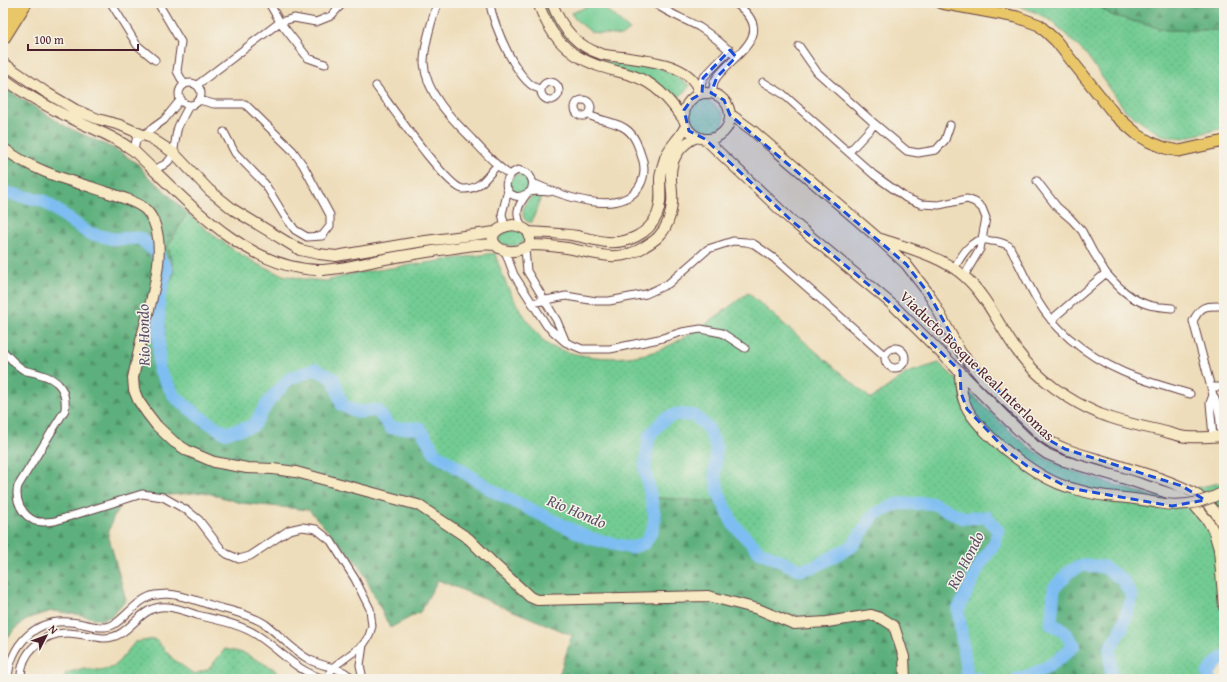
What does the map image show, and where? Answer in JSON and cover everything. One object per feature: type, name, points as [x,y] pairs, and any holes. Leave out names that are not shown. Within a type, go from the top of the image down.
[{"type":"highway","points":[[3,18],[12,3]]},
{"type":"highway","points":[[3,38],[25,3]]},
{"type":"main road","points":[[538,3],[554,37],[564,46],[575,55],[596,65],[643,80],[660,92],[676,108],[689,131],[701,138]]},
{"type":"main road","points":[[3,78],[58,111],[114,138],[134,151],[197,212],[219,229],[254,251],[282,265],[320,270],[340,268],[439,250],[484,244],[496,245],[505,251],[512,252],[527,247],[556,246],[604,256],[615,257],[626,255],[638,251],[648,245],[658,237],[666,226],[672,203],[670,178],[672,166],[681,149],[686,143],[701,138],[715,138],[723,133],[729,124],[730,114],[724,100],[705,94],[692,79],[679,70],[656,61],[602,55],[583,45],[573,38],[566,30],[552,3]]},
{"type":"main road","points":[[941,3],[1017,16],[1039,25],[1056,41],[1115,115],[1138,136],[1150,142],[1179,151],[1224,140]]},
{"type":"main road","points":[[3,63],[47,93],[76,110],[149,136],[174,153],[209,190],[234,210],[300,250],[336,256],[418,242],[495,232]]},
{"type":"main road","points":[[496,245],[493,239],[495,232],[499,228],[513,225],[525,229],[577,236],[607,242],[620,242],[631,239],[643,233],[653,224],[658,214],[661,194],[660,180],[665,156],[681,134],[685,122],[686,106],[692,99],[705,94]]},
{"type":"main road","name":"Viaducto Bosque Real Interlomas","points":[[730,114],[752,130],[878,238],[906,264],[929,294],[961,353],[983,379],[1042,436],[1053,444],[1065,449],[1133,469],[1182,486],[1198,494],[1208,503],[1218,516],[1224,528]]},
{"type":"main road","name":"Viaducto Bosque Real Interlomas","points":[[701,138],[792,221],[894,306],[1011,423],[1047,454],[1061,460],[1177,496],[1194,505],[1208,521],[1214,532],[1221,560],[1224,607]]},
{"type":"main road","points":[[3,148],[26,164],[46,173],[139,205],[146,210],[153,221],[157,232],[158,264],[151,304],[142,335],[133,378],[134,390],[138,400],[157,426],[174,442],[188,451],[214,462],[247,468],[296,472],[418,505],[469,539],[530,597],[537,600],[708,596],[758,609],[794,624],[827,622],[871,615],[883,618],[894,626],[904,657],[905,679]]},
{"type":"main road","points":[[525,229],[530,236],[527,247]]},
{"type":"main road","points":[[878,238],[912,249],[954,268],[964,276],[979,291],[1017,351],[1028,364],[1053,386],[1080,404],[1101,414],[1129,423],[1186,437],[1219,437]]},
{"type":"main road","points":[[960,372],[961,393],[967,409],[974,418],[1007,451],[1027,466],[1055,482],[1069,488],[1106,496],[1126,497],[1172,506],[1182,506],[1213,498],[1224,492]]},
{"type":"street","points":[[111,3],[137,46],[155,60]]},
{"type":"street","points":[[158,3],[181,42],[177,71],[184,84]]},
{"type":"street","points":[[269,3],[280,22],[308,58],[325,64]]},
{"type":"street","points":[[197,85],[280,22],[294,18],[316,22],[331,16],[343,3]]},
{"type":"street","points":[[437,3],[426,48],[424,64],[429,82],[441,105],[454,121],[497,166],[510,175]]},
{"type":"street","points":[[490,3],[494,21],[508,53],[527,82],[537,89],[541,89]]},
{"type":"street","points":[[654,3],[674,16],[699,27],[736,56]]},
{"type":"street","points":[[730,50],[703,78],[701,85],[705,94],[712,88],[717,77],[753,37],[754,29],[748,14],[735,3]]},
{"type":"street","points":[[799,46],[817,72],[907,151],[918,153],[936,150],[945,140],[950,125]]},
{"type":"street","points":[[191,82],[197,85],[201,89],[199,100],[195,104],[189,105],[184,103],[179,94],[180,88],[184,84],[191,82]]},
{"type":"street","points":[[763,82],[782,94],[888,186],[906,198],[920,204],[939,205],[967,199],[975,202],[982,208],[986,218],[978,254],[964,276]]},
{"type":"street","points":[[376,86],[437,168],[461,189],[476,187],[497,166]]},
{"type":"street","points":[[134,151],[136,140],[164,120],[181,99]]},
{"type":"street","points":[[199,100],[214,104],[245,104],[293,151],[303,165],[330,215],[330,226],[322,236],[307,237],[295,230],[265,184],[235,153],[224,132]]},
{"type":"street","points":[[153,169],[168,163],[174,153],[178,128],[189,105]]},
{"type":"street","points":[[505,226],[502,214],[508,190],[506,182],[513,172],[523,171],[530,176],[533,183],[555,192],[586,200],[614,202],[630,197],[635,192],[642,181],[644,164],[634,137],[627,129],[619,124],[598,119],[589,115]]},
{"type":"street","points":[[849,152],[875,124]]},
{"type":"street","points":[[1037,181],[1057,208],[1071,219],[1082,231],[1106,273],[1117,286],[1130,296],[1149,305],[1172,308]]},
{"type":"street","points":[[525,229],[518,218],[518,210],[521,202],[528,194],[533,183]]},
{"type":"street","points":[[508,190],[514,196],[522,197],[528,194],[555,192]]},
{"type":"street","points":[[954,268],[972,244],[981,240],[997,241],[1009,246],[1032,291],[1050,320],[1085,351],[1117,370],[1140,380],[1190,394]]},
{"type":"street","points":[[532,303],[566,296],[596,301],[609,301],[646,294],[668,284],[708,249],[733,241],[746,242],[754,244],[775,259],[885,356]]},
{"type":"street","points":[[527,247],[527,271],[557,320],[566,342]]},
{"type":"street","points":[[505,251],[514,275],[547,326],[566,342],[582,349],[610,349],[701,329],[722,334],[745,348]]},
{"type":"street","points":[[1050,320],[1106,273]]},
{"type":"street","points":[[1219,437],[1219,413],[1193,321],[1199,310],[1207,306],[1224,306]]},
{"type":"street","points":[[3,351],[22,369],[46,375],[53,379],[63,389],[66,399],[65,410],[18,486],[16,492],[17,501],[29,516],[36,521],[55,521],[142,494],[153,494],[163,497],[188,511],[199,520],[222,550],[239,559],[250,556],[289,530],[302,527],[316,530],[331,541],[355,579],[370,610],[372,626],[369,636],[363,645],[332,668],[326,679],[310,674],[293,664],[257,635],[244,629],[176,608],[156,607],[146,612],[127,630],[117,636],[99,638],[68,633],[45,638],[28,653],[22,667],[21,679]]},
{"type":"street","points":[[1212,391],[1224,387]]},
{"type":"street","points":[[8,679],[10,663],[18,646],[25,638],[42,626],[62,621],[98,627],[110,627],[143,600],[152,596],[165,594],[190,599],[263,622],[309,659],[344,672],[354,679]]},
{"type":"street","points":[[363,645],[360,665],[363,679]]},
{"type":"highlighted area","points":[[730,50],[736,57],[717,77],[711,93],[724,100],[730,115],[906,264],[929,294],[961,353],[1042,436],[1065,449],[1182,486],[1205,500],[1172,506],[1069,488],[1027,466],[1007,451],[967,409],[961,393],[960,371],[894,306],[792,221],[705,139],[689,131],[684,110],[692,99],[702,93],[703,78]]},
{"type":"green space","points":[[542,3],[546,3],[559,30],[579,50],[598,59],[611,62],[658,67],[673,74],[690,86],[677,101],[665,90],[577,52],[558,35]]},
{"type":"green space","points":[[599,3],[630,30],[621,36],[591,32],[575,19],[571,13]]},
{"type":"green space","points":[[1005,3],[1095,3],[1111,15],[1166,30],[1224,30],[1224,128],[1183,138],[1162,135],[1145,125],[1125,110],[1086,54],[1053,22],[1037,13],[1017,5]]},
{"type":"green space","points":[[1095,3],[1224,3],[1224,30],[1166,30],[1111,15]]},
{"type":"green space","points":[[3,87],[65,126],[117,150],[138,164],[147,176],[161,187],[187,213],[168,246],[174,273],[163,298],[165,328],[163,368],[178,394],[203,414],[226,428],[251,422],[266,398],[287,376],[315,364],[337,376],[345,402],[360,408],[379,406],[394,424],[422,424],[438,450],[497,489],[591,534],[630,544],[642,539],[648,529],[651,518],[647,497],[727,503],[736,522],[761,547],[801,565],[814,562],[849,543],[873,510],[898,500],[933,499],[965,513],[989,513],[1003,530],[998,545],[985,565],[962,611],[971,672],[993,679],[558,679],[572,635],[438,580],[420,612],[390,628],[360,566],[309,510],[241,503],[204,492],[136,498],[121,505],[113,518],[108,534],[126,600],[110,617],[102,620],[76,614],[52,611],[29,618],[17,627],[3,643]]},
{"type":"green space","points":[[703,98],[718,109],[724,116],[724,123],[720,129],[711,134],[702,130],[689,116],[690,106],[694,101]]},
{"type":"green space","points":[[520,174],[527,177],[530,184],[527,191],[520,194],[513,191],[510,184],[513,177]]},
{"type":"green space","points":[[535,196],[541,197],[532,222],[528,222],[523,215],[524,206],[530,198]]},
{"type":"green space","points":[[187,213],[209,232],[234,250],[259,265],[283,275],[303,279],[326,281],[356,273],[495,253],[511,294],[542,340],[552,347],[585,356],[612,358],[638,356],[662,349],[696,330],[748,293],[871,399],[907,373],[939,363],[1031,449],[1065,468],[1154,497],[1224,482],[1224,653],[1216,656],[1203,672],[1205,679],[1119,679],[1115,672],[1114,649],[1126,630],[1060,633],[1069,645],[1060,655],[1033,670],[1000,679],[993,679],[971,672],[962,611],[985,565],[998,545],[989,513],[965,513],[952,507],[873,510],[849,543],[814,562],[801,565],[761,547],[736,522],[726,503],[647,497],[651,518],[648,529],[642,539],[630,544],[591,534],[497,489],[438,450],[422,424],[393,424],[379,406],[360,408],[345,402],[337,376],[266,398],[251,422],[226,428],[203,414],[178,394],[163,368],[165,328],[163,298],[174,273],[168,246]]},
{"type":"green space","points":[[518,230],[527,237],[524,241],[514,246],[499,242],[498,239],[502,233]]},
{"type":"green space","points":[[1084,560],[1105,563],[1126,577],[1136,596],[1126,630],[1114,649],[1115,672],[1119,679],[1000,679],[1038,668],[1054,659],[1069,645],[1060,633],[1047,626],[1049,587],[1067,568]]},
{"type":"green space","points":[[155,639],[174,660],[194,674],[209,669],[225,649],[244,653],[274,669],[281,679],[64,679],[66,673],[84,668],[99,670],[114,667],[135,642]]},
{"type":"waterway","name":"Rio Hondo","points":[[3,192],[44,201],[88,233],[114,239],[140,238],[156,252],[167,270],[159,298],[159,370],[175,397],[200,417],[225,433],[253,426],[269,401],[289,379],[315,369],[334,379],[342,405],[359,412],[377,410],[391,428],[420,428],[435,453],[495,492],[589,538],[631,548],[645,543],[652,531],[655,518],[645,469],[649,436],[664,419],[677,414],[695,416],[708,428],[716,447],[715,474],[719,494],[733,524],[759,551],[800,570],[816,566],[852,546],[875,514],[898,504],[932,503],[964,518],[987,517],[998,531],[995,543],[981,563],[958,610],[967,675],[979,679]]},
{"type":"waterway","name":"Rio Hondo","points":[[1017,679],[1033,674],[1055,662],[1074,645],[1062,629],[1051,624],[1054,588],[1070,571],[1084,565],[1104,567],[1123,580],[1132,597],[1122,628],[1110,648],[1111,674],[1114,679]]},
{"type":"waterway","name":"Rio Hondo","points":[[1210,679],[1208,673],[1219,660],[1224,658]]}]
